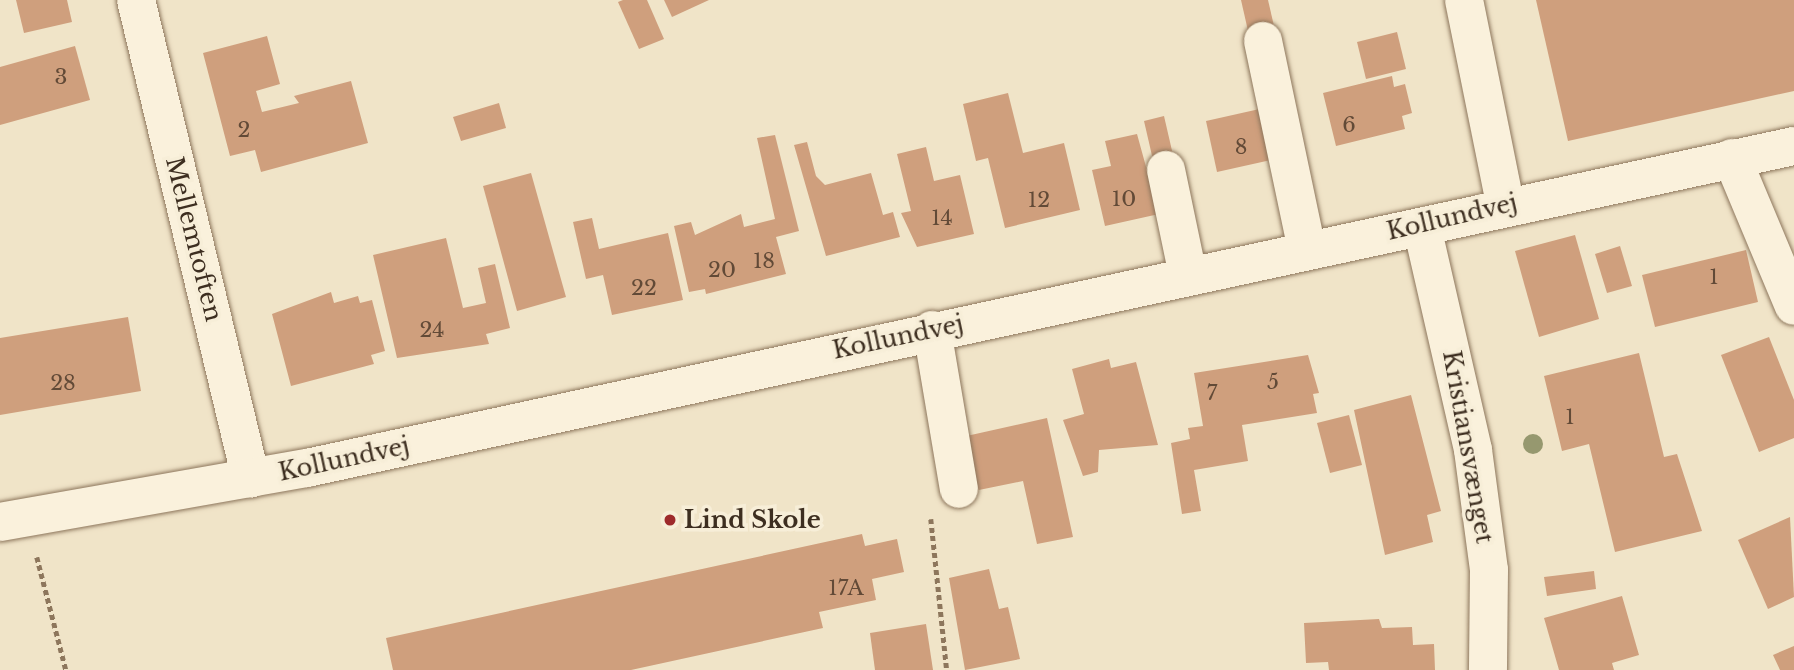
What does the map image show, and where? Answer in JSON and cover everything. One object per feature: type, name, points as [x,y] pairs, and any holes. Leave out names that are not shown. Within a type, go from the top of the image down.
[{"type":"street","name":"Mellemtoften","points":[[136,0],[251,478]]},
{"type":"street","points":[[1464,0],[1505,204]]},
{"type":"street","points":[[1263,41],[1307,248]]},
{"type":"street","name":"Kollundvej","points":[[14,520],[251,478],[1307,248],[1422,227],[1505,204],[1794,146]]},
{"type":"street","points":[[1732,158],[1794,306]]},
{"type":"street","points":[[1166,170],[1188,275]]},
{"type":"street","name":"Kristiansvænget","points":[[1422,227],[1473,450],[1489,570],[1488,670]]},
{"type":"street","points":[[932,330],[958,489]]},
{"type":"path","points":[[14,520],[66,670]]},
{"type":"building","points":[[16,0],[67,0],[72,22],[24,33]]},
{"type":"building","points":[[647,0],[664,39],[639,49],[618,2]]},
{"type":"building","points":[[664,0],[709,0],[672,17]]},
{"type":"building","points":[[1241,0],[1268,0],[1277,39],[1251,44]]},
{"type":"building","points":[[1536,0],[1794,0],[1794,91],[1568,141]]},
{"type":"building","points":[[1397,32],[1406,69],[1366,79],[1357,42]]},
{"type":"building","points":[[267,36],[280,84],[256,91],[262,112],[299,103],[294,96],[351,81],[368,143],[261,172],[255,150],[230,156],[203,53]]},
{"type":"building","points":[[75,46],[90,100],[0,125],[0,67]]},
{"type":"building","points":[[1392,76],[1394,87],[1405,84],[1412,113],[1402,116],[1405,129],[1336,146],[1323,93]]},
{"type":"building","points":[[1008,93],[1023,153],[1064,143],[1080,210],[1005,228],[988,158],[976,161],[963,104]]},
{"type":"building","points":[[499,103],[506,128],[461,141],[453,117]]},
{"type":"building","points":[[1264,108],[1275,159],[1217,172],[1206,121]]},
{"type":"building","points":[[1164,116],[1176,168],[1156,173],[1144,121]]},
{"type":"building","points":[[1137,134],[1159,214],[1105,226],[1092,170],[1111,166],[1105,141]]},
{"type":"building","points":[[775,135],[799,231],[776,237],[786,274],[706,294],[705,289],[689,292],[674,226],[691,222],[695,235],[741,214],[744,227],[775,219],[757,138]]},
{"type":"building","points":[[807,142],[816,176],[825,185],[871,173],[883,215],[893,212],[900,237],[826,256],[794,145]]},
{"type":"building","points":[[926,147],[934,181],[960,175],[974,234],[917,247],[901,213],[911,211],[897,154]]},
{"type":"building","points":[[531,173],[566,297],[517,311],[483,186]]},
{"type":"building","points":[[592,218],[599,249],[668,233],[683,300],[612,315],[603,275],[586,279],[573,222]]},
{"type":"building","points":[[1575,235],[1599,319],[1539,337],[1515,251]]},
{"type":"building","points":[[446,238],[463,308],[486,303],[478,268],[495,264],[510,328],[486,334],[489,344],[397,358],[373,255]]},
{"type":"building","points":[[1620,246],[1632,286],[1607,293],[1595,254]]},
{"type":"building","points":[[1746,250],[1758,302],[1655,327],[1642,275]]},
{"type":"building","points":[[331,292],[334,303],[358,296],[360,303],[372,300],[385,351],[371,355],[374,364],[291,386],[272,314]]},
{"type":"building","points":[[128,317],[141,391],[0,415],[0,338]]},
{"type":"building","points":[[1769,337],[1794,400],[1794,438],[1759,452],[1721,355]]},
{"type":"building","points":[[1639,353],[1664,457],[1677,454],[1702,531],[1615,552],[1589,444],[1562,451],[1544,376]]},
{"type":"building","points":[[1308,355],[1319,393],[1313,394],[1317,413],[1242,425],[1248,461],[1194,470],[1201,511],[1182,514],[1171,443],[1190,439],[1188,428],[1203,426],[1194,373]]},
{"type":"building","points":[[1109,359],[1111,368],[1136,362],[1158,445],[1099,450],[1098,472],[1083,476],[1063,420],[1084,414],[1072,369]]},
{"type":"building","points":[[1411,395],[1441,511],[1427,515],[1433,542],[1385,555],[1354,410]]},
{"type":"building","points":[[1349,415],[1362,465],[1330,473],[1317,423]]},
{"type":"building","points":[[1047,418],[1073,537],[1037,544],[1023,481],[974,491],[962,437]]},
{"type":"building","points":[[1790,517],[1794,597],[1768,609],[1738,540]]},
{"type":"building","points":[[862,534],[865,546],[897,539],[904,572],[872,579],[876,600],[819,612],[823,628],[631,670],[393,670],[386,638]]},
{"type":"building","points":[[989,569],[999,609],[1008,607],[1020,659],[965,670],[949,578]]},
{"type":"building","points":[[1594,571],[1596,589],[1547,596],[1544,577]]},
{"type":"building","points":[[1622,596],[1639,655],[1612,663],[1614,670],[1559,670],[1544,618]]},
{"type":"building","points":[[1379,619],[1382,628],[1412,627],[1413,645],[1434,644],[1435,670],[1329,670],[1328,662],[1306,663],[1304,623]]},
{"type":"building","points":[[926,624],[933,670],[875,670],[870,633]]},
{"type":"building","points":[[1794,646],[1794,670],[1780,670],[1773,655]]},
{"type":"place","name":"Lind Skole","points":[[670,520]]}]
